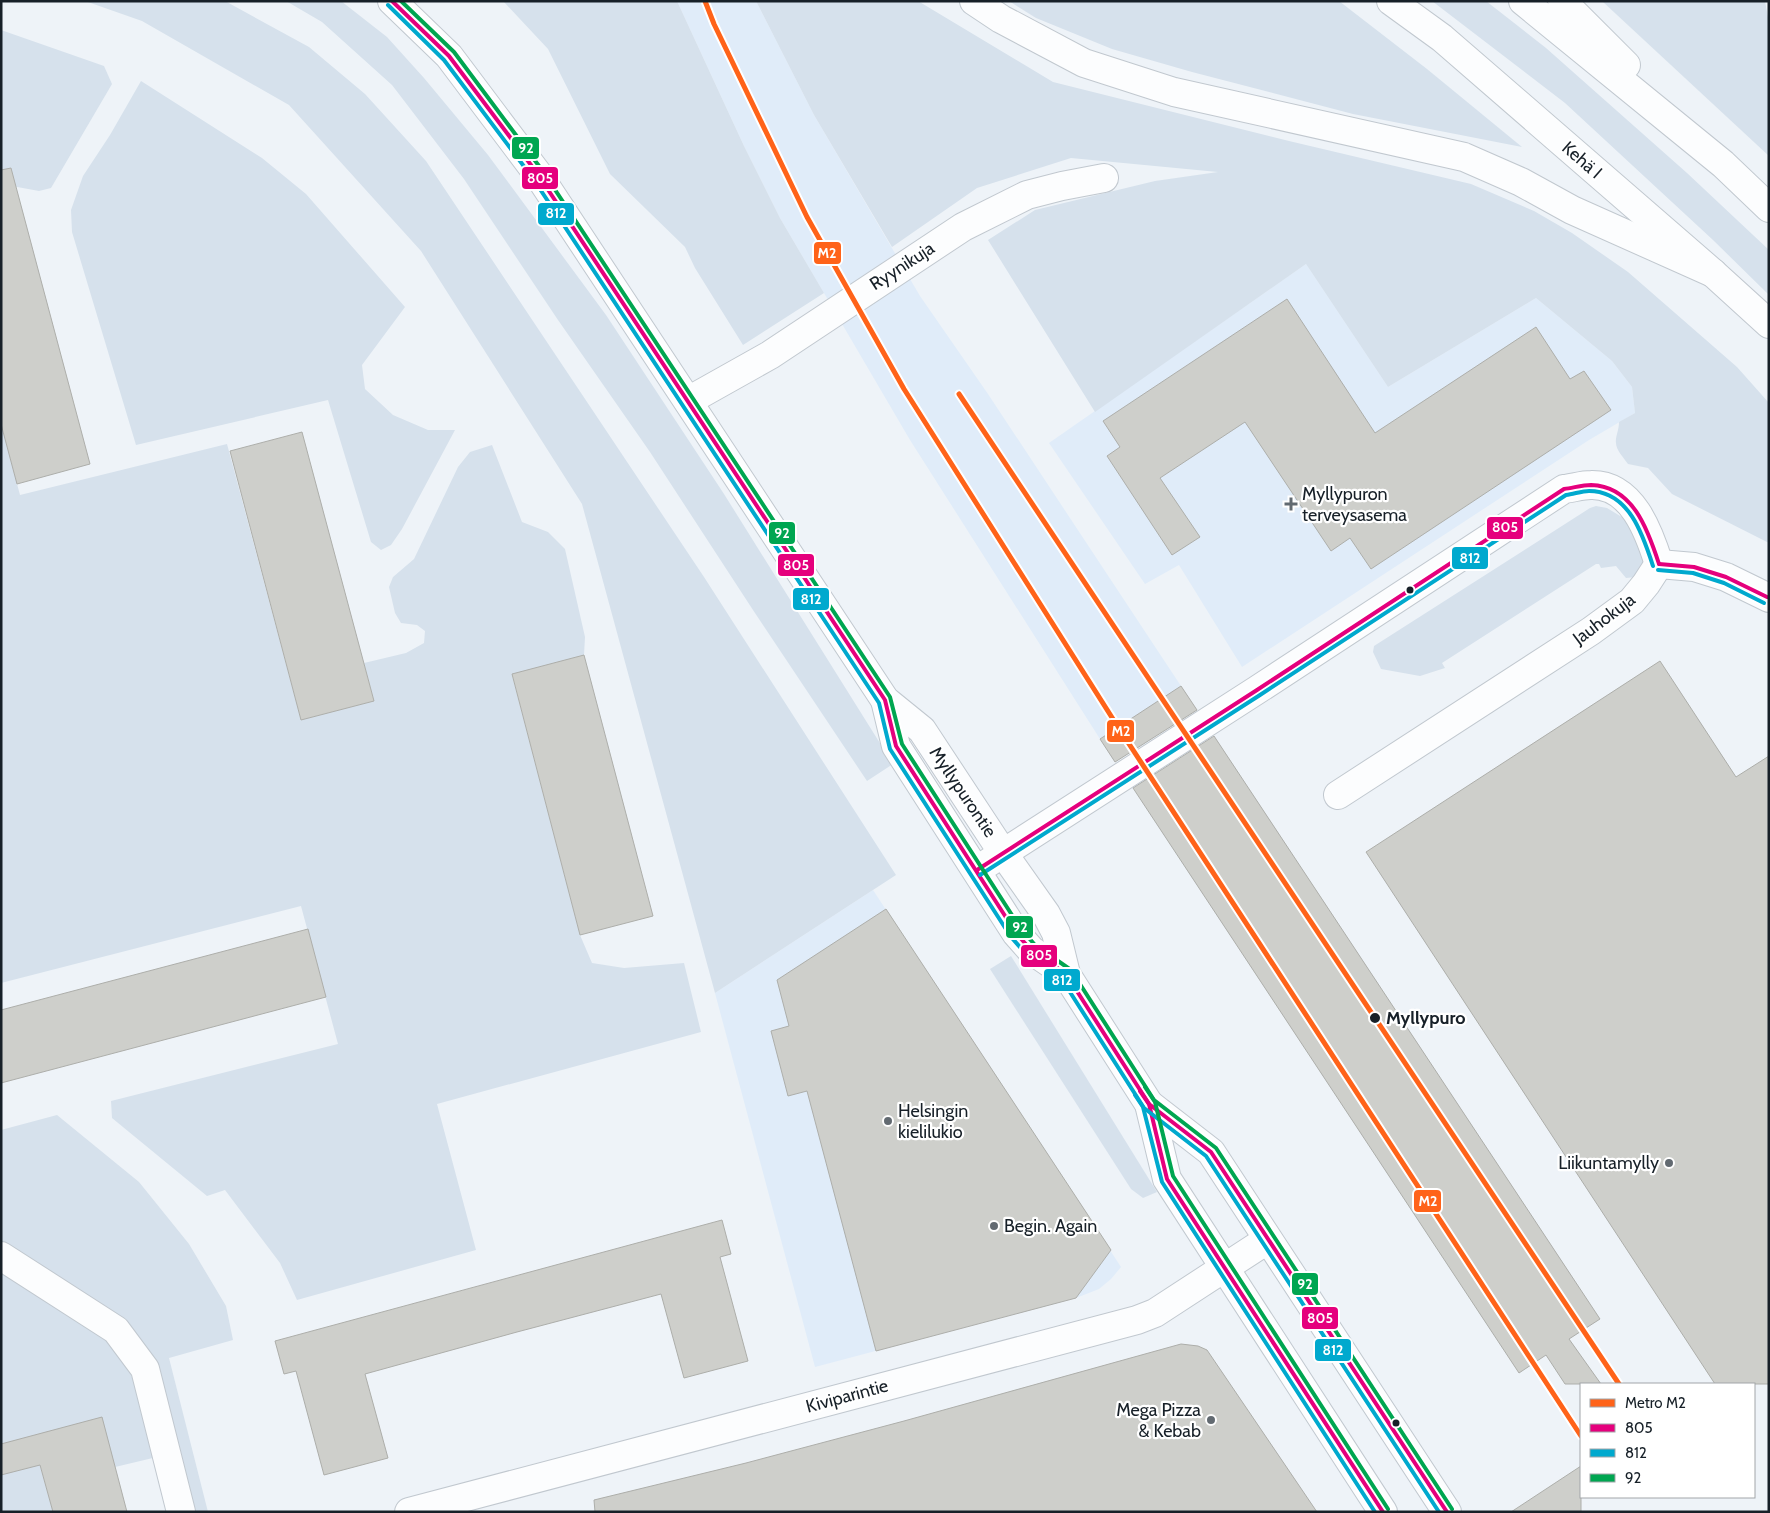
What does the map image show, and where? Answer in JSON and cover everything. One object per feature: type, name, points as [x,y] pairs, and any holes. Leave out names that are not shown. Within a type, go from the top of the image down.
[{"type":"main road","name":"Myllypurontie","points":[[392,1],[449,56],[537,173],[885,700],[922,730],[1003,853],[1046,914],[1056,933],[1066,974],[1149,1104],[1211,1152],[1447,1512]]},
{"type":"main road","points":[[974,1],[1001,19],[1084,63],[1174,92],[1464,157],[1521,182],[1572,210],[1713,273]]},
{"type":"main road","name":"Kehä I","points":[[1391,1],[1442,38],[1713,273],[1769,324]]},
{"type":"main road","points":[[1523,1],[1723,164]]},
{"type":"main road","points":[[1562,1],[1769,208]]},
{"type":"main road","name":"Ryynikuja","points":[[688,401],[763,359],[963,227],[1027,195],[1104,178]]},
{"type":"main road","points":[[977,870],[1564,489],[1592,484],[1614,489],[1633,507],[1648,531],[1659,564],[1694,567],[1726,577],[1769,598]]},
{"type":"main road","name":"Jauhokuja","points":[[1338,795],[1591,631],[1632,601],[1659,564]]},
{"type":"main road","name":"Myllypurontie","points":[[885,700],[896,746],[1016,933],[1031,950],[1066,974]]},
{"type":"main road","name":"Myllypurontie","points":[[1149,1104],[1166,1179],[1383,1512]]},
{"type":"main road","name":"Kiviparintie","points":[[409,1512],[1137,1320],[1155,1313],[1267,1240]]},
{"type":"main road","points":[[1,1256],[116,1330],[144,1369],[181,1512]]},
{"type":"shaded area","points":[[85,1],[225,1],[309,47],[365,94],[426,161],[704,577],[896,875],[715,993],[582,504],[421,251],[289,105],[142,21]]},
{"type":"shaded area","points":[[286,1],[341,1],[387,37],[488,155],[606,315],[724,494],[893,764],[867,781],[650,452],[558,320],[464,179],[392,85],[322,22]]},
{"type":"shaded area","points":[[503,1],[677,1],[744,146],[780,218],[824,293],[743,345],[695,268],[685,247],[610,174],[548,49]]},
{"type":"shaded area","points":[[677,1],[756,1],[814,115],[920,296],[988,394],[1181,686],[1100,739],[910,440],[780,218],[744,146]]},
{"type":"shaded area","points":[[756,1],[918,1],[1053,82],[1471,184],[1534,211],[1572,233],[1628,272],[1737,367],[1769,403],[1769,543],[1672,494],[1648,468],[1628,464],[1616,446],[1616,441],[1619,422],[1635,413],[1632,387],[1612,361],[1536,298],[1388,387],[1306,264],[1095,412],[988,240],[1035,210],[1155,181],[1218,172],[1071,158],[977,188],[892,247],[814,115]]},
{"type":"shaded area","points":[[1009,1],[1339,1],[1427,69],[1522,147],[1353,114],[1192,72],[1112,49],[1036,18]]},
{"type":"shaded area","points":[[1432,1],[1486,1],[1546,48],[1687,173],[1769,250],[1769,295],[1713,240],[1565,103]]},
{"type":"shaded area","points":[[1602,1],[1765,1],[1769,23],[1769,156]]},
{"type":"shaded area","points":[[1,30],[104,66],[112,84],[51,188],[39,191],[1,184]]},
{"type":"shaded area","points":[[141,81],[262,158],[306,194],[405,307],[362,365],[365,389],[393,415],[428,430],[455,430],[402,529],[391,545],[381,550],[371,542],[328,400],[136,445],[72,232],[71,210],[83,176],[110,135]]},
{"type":"shaded area","name":"Myllypuron terveysasema","points":[[1306,264],[1388,387],[1536,298],[1612,361],[1632,387],[1635,413],[1589,440],[1242,667],[1179,565],[1145,584],[1049,443]]},
{"type":"shaded area","points":[[1,424],[20,495],[227,444],[301,720],[374,701],[364,663],[406,653],[424,643],[425,631],[417,625],[401,623],[395,613],[389,587],[393,577],[414,559],[458,467],[470,452],[492,445],[522,522],[548,532],[565,549],[585,637],[584,655],[512,675],[580,935],[592,963],[624,968],[684,963],[701,1032],[437,1104],[476,1250],[297,1300],[280,1263],[225,1190],[207,1196],[112,1118],[111,1101],[338,1044],[301,906],[1,983]]},
{"type":"shaded area","points":[[1596,506],[1607,508],[1630,522],[1644,562],[1636,577],[1626,578],[1616,566],[1601,568],[1599,564],[1596,564],[1442,663],[1445,668],[1420,676],[1381,669],[1373,652],[1374,646],[1590,508]]},
{"type":"shaded area","name":"Helsingin kielilukio","points":[[873,890],[1121,1267],[1099,1289],[1076,1298],[815,1367],[715,993]]},
{"type":"shaded area","points":[[1011,956],[1157,1192],[1143,1198],[1131,1189],[990,969]]},
{"type":"shaded area","points":[[57,1115],[139,1182],[189,1244],[226,1306],[233,1340],[169,1358],[208,1512],[193,1512],[162,1383],[149,1350],[136,1334],[104,1310],[1,1244],[1,1130]]},
{"type":"shaded area","points":[[1,1269],[109,1340],[119,1353],[134,1381],[157,1457],[115,1467],[1,1444]]},
{"type":"shaded area","points":[[36,1452],[53,1512],[1,1512],[1,1475],[15,1471]]},
{"type":"building","points":[[11,168],[90,464],[17,484],[1,424],[1,170]]},
{"type":"building","points":[[1287,299],[1375,433],[1536,327],[1570,379],[1584,371],[1611,410],[1371,569],[1350,538],[1331,551],[1245,422],[1160,478],[1200,537],[1172,555],[1107,456],[1120,447],[1103,421]]},
{"type":"building","points":[[302,432],[374,701],[301,720],[230,451]]},
{"type":"building","points":[[584,655],[653,916],[580,935],[512,674]]},
{"type":"building","name":"Liikuntamylly","points":[[1660,661],[1736,777],[1769,756],[1769,1384],[1714,1383],[1366,852]]},
{"type":"building","points":[[1181,686],[1197,710],[1115,762],[1100,739]]},
{"type":"building","points":[[1214,736],[1600,1319],[1569,1339],[1600,1383],[1565,1384],[1546,1355],[1519,1373],[1133,788]]},
{"type":"building","name":"Helsingin kielilukio","points":[[886,909],[1111,1250],[1076,1298],[876,1351],[807,1091],[788,1096],[771,1031],[789,1026],[777,980]]},
{"type":"building","points":[[308,929],[326,997],[1,1083],[1,1010]]},
{"type":"building","points":[[722,1220],[731,1254],[720,1257],[748,1361],[684,1378],[661,1294],[517,1332],[365,1374],[388,1458],[324,1475],[296,1371],[284,1374],[275,1341]]},
{"type":"building","points":[[1181,1344],[1198,1346],[1207,1350],[1317,1512],[595,1512],[594,1500],[746,1463]]},
{"type":"building","points":[[102,1417],[127,1512],[53,1512],[40,1465],[1,1475],[1,1444]]},
{"type":"building","points":[[1580,1467],[1581,1512],[1511,1512]]},
{"type":"metro line","name":"M2","points":[[705,1],[714,24],[807,217],[904,389],[1118,727],[1580,1434]]},
{"type":"metro line","name":"M2","points":[[959,394],[1618,1383]]},
{"type":"transit line","name":"805","points":[[392,1],[449,56],[537,173],[885,700],[896,746],[1016,933],[1031,950],[1066,974],[1149,1104],[1211,1152],[1447,1512]]},
{"type":"transit line","name":"92","points":[[401,1],[454,52],[542,170],[890,697],[902,744],[1021,929],[1035,945],[1071,970],[1154,1100],[1216,1148],[1452,1509]]},
{"type":"transit line","name":"812","points":[[388,5],[444,60],[532,177],[879,703],[890,749],[1011,937],[1027,955],[1061,978],[1144,1108],[1206,1156],[1439,1512]]},
{"type":"transit line","name":"805","points":[[977,870],[1564,489],[1591,485],[1606,487],[1618,493],[1628,501],[1644,524],[1659,564]]},
{"type":"transit line","name":"812","points":[[980,875],[1566,495],[1589,491],[1603,493],[1614,498],[1624,507],[1639,529],[1653,566]]},
{"type":"transit line","name":"805","points":[[1659,564],[1694,567],[1726,577],[1767,597]]},
{"type":"transit line","name":"812","points":[[1658,570],[1693,573],[1724,583],[1764,603]]},
{"type":"transit line","name":"92","points":[[1145,1087],[1155,1102],[1173,1176],[1388,1509]]},
{"type":"transit line","name":"805","points":[[1140,1091],[1149,1104],[1167,1179],[1383,1512]]},
{"type":"transit line","name":"812","points":[[1135,1095],[1143,1107],[1162,1182],[1375,1512]]},
{"type":"place","name":"Myllypuron terveysasema","points":[[1291,504]]},
{"type":"place","name":"Myllypuro","points":[[1375,1018]]},
{"type":"place","name":"Helsingin kielilukio","points":[[888,1121]]},
{"type":"place","name":"Liikuntamylly","points":[[1669,1163]]},
{"type":"place","name":"Begin. Again","points":[[994,1226]]},
{"type":"place","name":"Mega Pizza & Kebab","points":[[1211,1420]]}]
